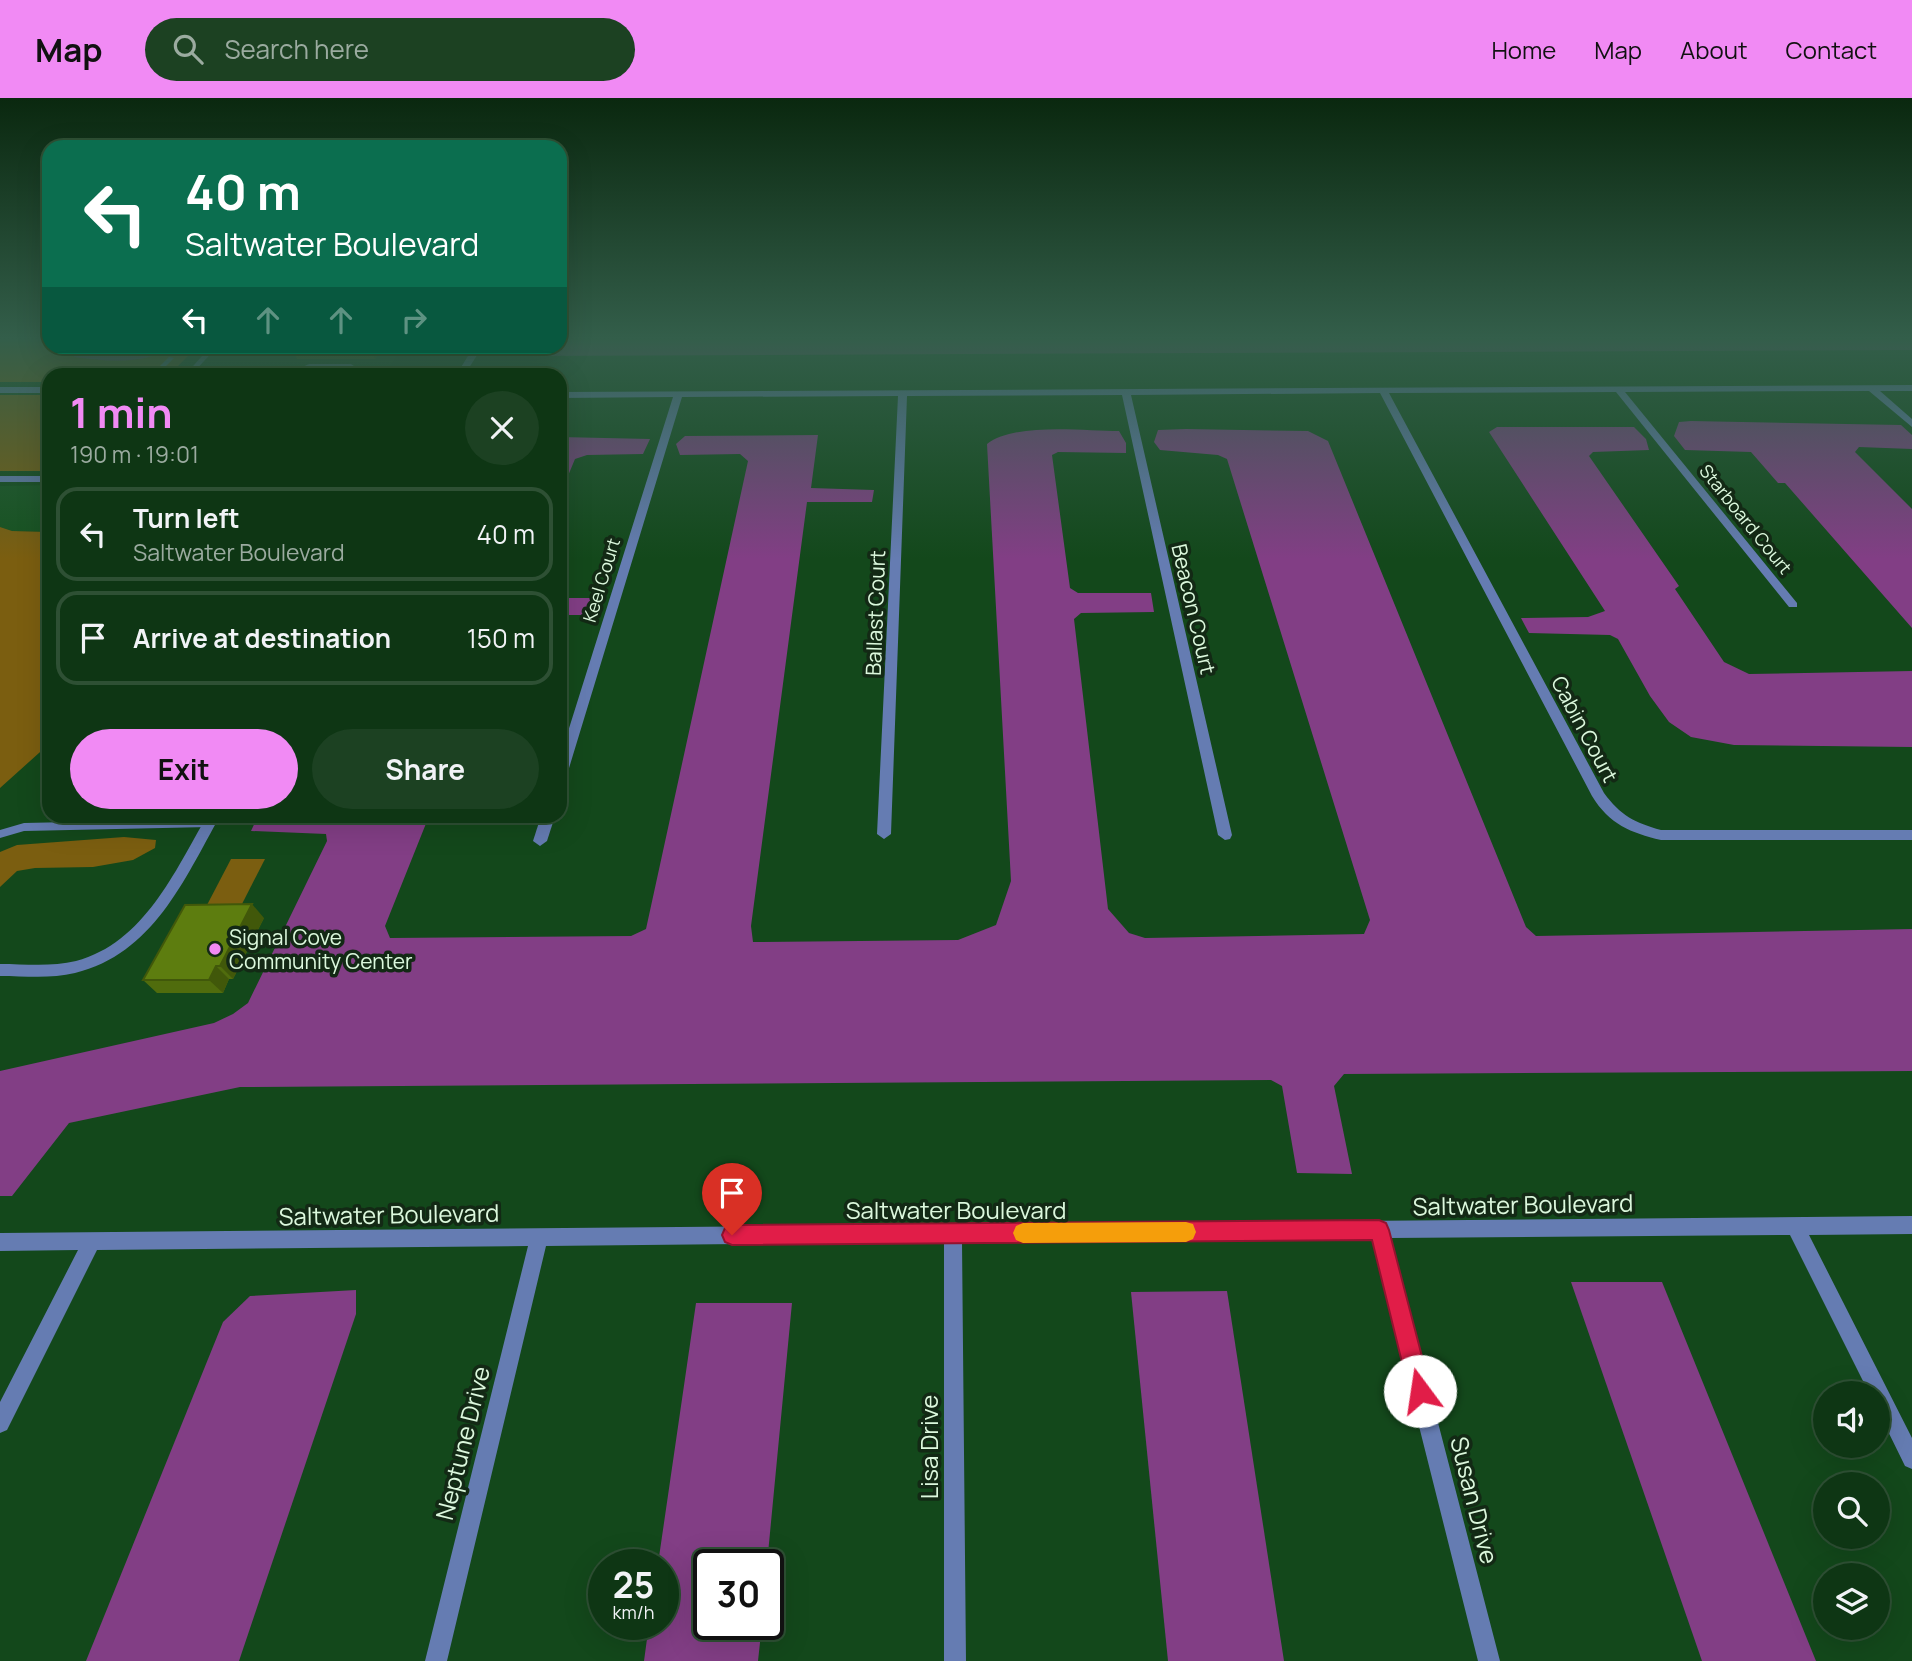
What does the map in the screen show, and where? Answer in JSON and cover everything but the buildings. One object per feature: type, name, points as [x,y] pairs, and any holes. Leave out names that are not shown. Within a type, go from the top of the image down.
[{"type":"street","name":"Keel Court","points":[[567,755],[672,413]]},
{"type":"street","name":"Ballast Court","points":[[884,834],[902,413]]},
{"type":"street","name":"Beacon Court","points":[[1131,413],[1225,835]]},
{"type":"street","name":"Cabin Court","points":[[1395,413],[1599,796],[1613,817],[1636,829],[1661,835],[1912,835]]},
{"type":"street","name":"Starboard Court","points":[[1637,413],[1793,604]]},
{"type":"street","points":[[0,479],[42,478]]},
{"type":"street","points":[[0,970],[75,967],[100,958],[127,943],[156,915],[209,823]]},
{"type":"street","points":[[540,841],[546,823]]},
{"type":"street","name":"Saltwater Boulevard","points":[[0,1242],[1912,1225]]},
{"type":"street","points":[[1795,1226],[1912,1459]]},
{"type":"street","name":"Susan Drive","points":[[1379,1230],[1489,1661]]},
{"type":"street","name":"Lisa Drive","points":[[953,1234],[955,1661]]},
{"type":"street","name":"Neptune Drive","points":[[436,1661],[539,1237]]},
{"type":"street","points":[[0,1423],[92,1241]]},
{"type":"lane","points":[[0,834],[24,827],[118,823]]},
{"type":"shaded area","points":[[0,413],[42,413],[42,471],[0,471]]},
{"type":"shaded area","points":[[1679,422],[1901,425],[1912,435],[1912,449],[1859,447],[1855,452],[1912,509],[1912,628],[1785,483],[1778,483],[1751,452],[1685,450],[1674,436]]},
{"type":"shaded area","points":[[1497,427],[1634,427],[1646,439],[1649,450],[1593,452],[1589,456],[1679,586],[1675,589],[1724,662],[1749,674],[1912,671],[1912,747],[1734,745],[1691,737],[1669,722],[1650,696],[1618,639],[1610,635],[1529,633],[1521,618],[1588,617],[1605,611],[1489,432]]},
{"type":"shaded area","points":[[1050,429],[1119,431],[1126,443],[1126,453],[1058,452],[1052,455],[1070,588],[1078,593],[1151,593],[1154,612],[1081,613],[1074,619],[1108,909],[1129,933],[1145,938],[1364,934],[1370,920],[1227,459],[1218,455],[1160,450],[1154,442],[1158,430],[1308,431],[1328,441],[1526,927],[1536,936],[1912,929],[1912,1071],[1344,1074],[1334,1086],[1352,1174],[1297,1173],[1282,1086],[1271,1080],[240,1087],[69,1123],[12,1196],[0,1196],[0,1071],[214,1023],[248,1003],[327,841],[326,834],[251,831],[255,823],[426,823],[385,926],[390,938],[631,936],[646,929],[748,461],[740,454],[680,455],[676,444],[685,436],[818,435],[811,488],[874,490],[872,502],[807,502],[751,926],[753,942],[958,940],[996,925],[1011,881],[987,444],[999,437],[1015,433]]},
{"type":"shaded area","points":[[567,437],[650,439],[643,454],[587,455],[575,459],[567,478]]},
{"type":"shaded area","points":[[42,485],[42,532],[12,531],[0,527],[0,486]]},
{"type":"shaded area","points":[[0,527],[12,531],[42,532],[42,750],[0,788]]},
{"type":"shaded area","points":[[567,598],[591,598],[586,615],[567,615]]},
{"type":"shaded area","points":[[124,837],[156,840],[155,848],[133,860],[93,867],[17,871],[0,887],[0,852],[17,845]]},
{"type":"shaded area","points":[[231,859],[265,859],[242,904],[207,905]]},
{"type":"shaded area","points":[[1571,1282],[1662,1282],[1816,1661],[1702,1661]]},
{"type":"shaded area","points":[[356,1290],[356,1314],[239,1661],[86,1661],[223,1322],[250,1296]]},
{"type":"shaded area","points":[[1227,1291],[1284,1661],[1168,1661],[1131,1292]]},
{"type":"shaded area","points":[[696,1303],[792,1303],[768,1549],[693,1549],[693,1640],[760,1640],[758,1661],[644,1661],[647,1640],[679,1640],[679,1549],[660,1549]]},
{"type":"slow traffic","points":[[1023,1233],[1186,1232]]},
{"type":"place","name":"Signal Cove Community Center","points":[[215,949]]},
{"type":"route","points":[[732,1235],[1379,1230],[1420,1391]]}]
